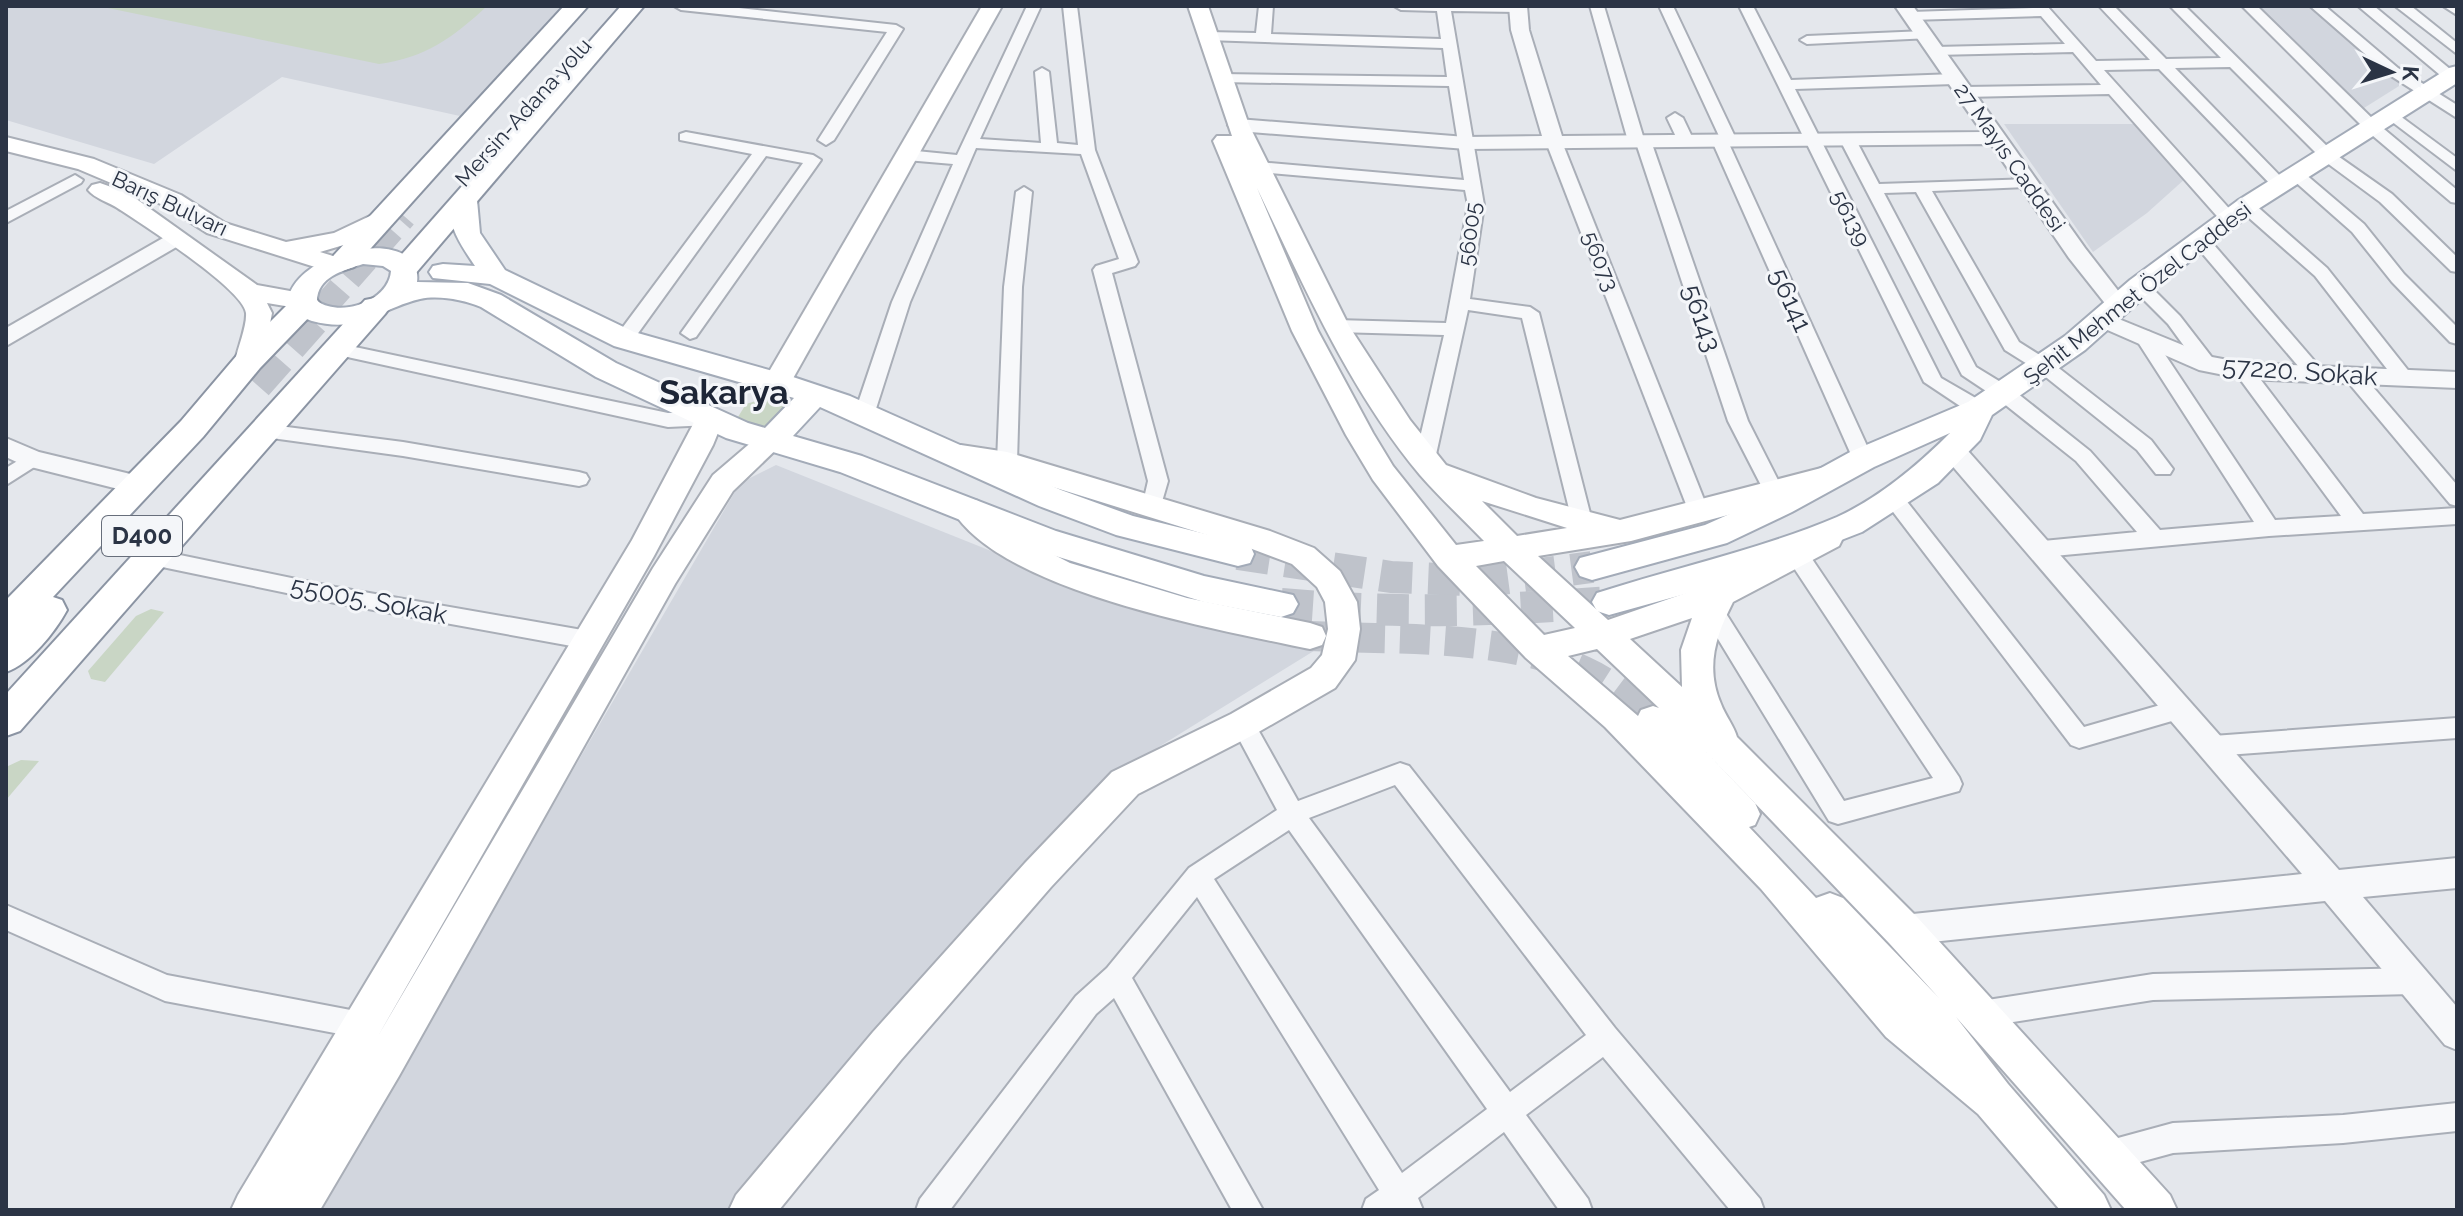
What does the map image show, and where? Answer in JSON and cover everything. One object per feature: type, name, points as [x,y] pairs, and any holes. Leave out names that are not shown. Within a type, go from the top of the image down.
[{"type":"highway","points":[[406,270],[427,213],[577,6]]},
{"type":"highway","name":"Mersin-Adana yolu","points":[[427,213],[591,6]]},
{"type":"highway","name":"Mersin-Adana yolu","points":[[427,213],[620,6]]},
{"type":"highway","points":[[339,263],[427,213],[633,6]]},
{"type":"highway","points":[[6,720],[264,431],[263,381],[304,303]]},
{"type":"highway","points":[[6,623],[138,485],[263,381],[336,349],[379,305]]},
{"type":"highway","name":"D400","points":[[6,657],[263,381]]},
{"type":"highway","name":"D400","points":[[6,687],[263,381]]},
{"type":"main road","points":[[253,1210],[643,548],[699,445],[710,418],[764,378],[906,155],[992,6]]},
{"type":"main road","points":[[1179,6],[1184,38],[1255,217],[1305,331],[1383,473],[1449,558],[1538,649],[1617,717],[1774,877],[1900,1023],[1993,1099]]},
{"type":"main road","points":[[1198,6],[1238,125],[1336,326],[1400,427],[1428,464],[1603,637],[1729,752],[1903,930],[2155,1210]]},
{"type":"main road","name":"Şehit Mehmet Özel Caddesi","points":[[1992,402],[2044,366],[2112,313],[2140,286],[2238,212],[2446,81]]},
{"type":"main road","name":"Barış Bulvarı","points":[[6,144],[86,164],[172,200],[216,228],[339,263]]},
{"type":"main road","name":"Barış Bulvarı","points":[[6,160],[75,180],[119,198],[249,292],[304,303]]},
{"type":"main road","points":[[278,248],[328,244],[427,213],[467,233],[495,276]]},
{"type":"main road","points":[[379,305],[403,285],[406,270],[400,262],[378,256],[339,263],[309,282],[303,292],[304,303],[319,314],[333,316],[379,305],[419,290],[468,292],[491,301],[606,370],[737,431],[851,464],[1045,540],[1190,585],[1281,604]]},
{"type":"main road","points":[[406,270],[495,276],[624,339],[814,395],[961,455],[1050,498],[1127,527],[1238,554]]},
{"type":"main road","points":[[249,292],[259,313],[263,381]]},
{"type":"main road","points":[[296,1210],[400,1036],[664,576],[723,483],[771,441],[814,395]]},
{"type":"main road","points":[[1538,649],[1603,637],[1716,603],[1894,499],[1927,475],[1969,433],[1992,402]]},
{"type":"main road","points":[[1592,567],[1716,534],[1781,504],[1825,478],[1992,402]]},
{"type":"main road","points":[[1876,454],[1904,453],[1920,463],[1927,475]]},
{"type":"main road","points":[[751,1210],[887,1046],[1038,875],[1125,783],[1243,724],[1323,678],[1338,660],[1344,629],[1341,602],[1329,579],[1303,556],[1007,462],[961,455]]},
{"type":"main road","points":[[1383,473],[1428,464],[1490,494],[1582,521],[1631,530]]},
{"type":"main road","points":[[1449,558],[1631,530],[1825,478]]},
{"type":"main road","points":[[967,509],[993,537],[1060,572],[1187,610],[1310,636]]},
{"type":"main road","points":[[1609,602],[1731,569],[1851,524]]},
{"type":"main road","points":[[1716,603],[1696,646],[1695,670],[1705,711],[1729,752]]},
{"type":"main road","points":[[1653,720],[1936,1024],[1993,1099],[2089,1210]]},
{"type":"street","points":[[681,6],[896,29],[826,140]]},
{"type":"street","points":[[864,415],[901,302],[1034,6]]},
{"type":"street","points":[[1070,6],[1087,150],[1129,262],[1102,270],[1158,481],[1152,507]]},
{"type":"street","points":[[1263,38],[1266,6]]},
{"type":"street","points":[[1401,6],[1518,7]]},
{"type":"street","name":"56143","points":[[1597,6],[1640,141],[1738,421],[1773,490]]},
{"type":"street","name":"56141","points":[[1666,6],[1725,141],[1876,454]]},
{"type":"street","name":"56139","points":[[1746,6],[1934,382],[1992,402]]},
{"type":"street","points":[[2106,6],[2160,64],[2290,181],[2358,228],[2398,278],[2457,338]]},
{"type":"street","points":[[2177,6],[2329,157],[2386,198],[2457,267]]},
{"type":"street","points":[[2249,6],[2382,121],[2457,198]]},
{"type":"street","points":[[2317,6],[2393,71],[2446,81]]},
{"type":"street","points":[[2365,6],[2446,81],[2457,113]]},
{"type":"street","points":[[2402,6],[2457,50]]},
{"type":"street","points":[[2450,6],[2457,11]]},
{"type":"street","name":"56005","points":[[1428,464],[1476,205],[1443,7]]},
{"type":"street","name":"56073","points":[[1518,7],[1520,30],[1554,142],[1699,512]]},
{"type":"street","points":[[1908,11],[2042,9],[2112,89],[2238,212],[2321,272],[2404,378]]},
{"type":"street","name":"27 Mayıs Caddesi","points":[[1908,11],[2077,253],[2112,313]]},
{"type":"street","points":[[1207,36],[1450,44]]},
{"type":"street","points":[[1807,40],[2076,48]]},
{"type":"street","points":[[2092,66],[2234,62]]},
{"type":"street","points":[[1042,72],[1050,148]]},
{"type":"street","points":[[1221,78],[1455,82]]},
{"type":"street","points":[[1787,85],[2112,89]]},
{"type":"street","points":[[1675,118],[1686,141]]},
{"type":"street","points":[[2382,121],[2457,166]]},
{"type":"street","points":[[1238,125],[1466,143],[1996,138]]},
{"type":"street","points":[[686,137],[813,160],[690,333]]},
{"type":"street","points":[[1848,140],[1969,371],[1992,402],[2083,456],[2156,540]]},
{"type":"street","points":[[970,143],[1087,150]]},
{"type":"street","points":[[624,339],[762,151]]},
{"type":"street","points":[[906,155],[963,160]]},
{"type":"street","points":[[1259,167],[1473,186]]},
{"type":"street","points":[[6,218],[75,180]]},
{"type":"street","points":[[1874,189],[2027,182]]},
{"type":"street","points":[[1921,187],[2012,346],[2044,366],[2144,445],[2163,469]]},
{"type":"street","points":[[1007,462],[1013,287],[1024,192]]},
{"type":"street","points":[[6,338],[177,237]]},
{"type":"street","points":[[2202,242],[2317,376]]},
{"type":"street","points":[[2140,286],[2174,320],[2207,364]]},
{"type":"street","points":[[1460,303],[1530,313],[1582,521]]},
{"type":"street","name":"57220. Sokak","points":[[2112,313],[2143,336],[2207,364],[2244,371],[2317,376],[2457,380]]},
{"type":"street","points":[[1336,326],[1454,329]]},
{"type":"street","points":[[2143,336],[2269,528]]},
{"type":"street","points":[[336,349],[668,420],[710,418]]},
{"type":"street","points":[[2244,371],[2358,523]]},
{"type":"street","points":[[2354,377],[2457,499]]},
{"type":"street","points":[[264,431],[403,449],[579,479]]},
{"type":"street","points":[[6,447],[32,459],[138,485]]},
{"type":"street","points":[[1952,449],[2043,549],[2457,1033]]},
{"type":"street","points":[[6,478],[32,459]]},
{"type":"street","points":[[1894,499],[2079,738],[2181,709]]},
{"type":"street","points":[[2043,549],[2269,528],[2457,516]]},
{"type":"street","points":[[1716,603],[1838,813],[1950,784],[1798,556]]},
{"type":"street","name":"55005. Sokak","points":[[151,557],[335,595],[588,640]]},
{"type":"street","points":[[1243,724],[1292,814],[1577,1210]]},
{"type":"street","points":[[2213,746],[2457,728]]},
{"type":"street","points":[[931,1210],[1086,1005],[1117,977],[1198,876],[1292,814],[1400,773],[1605,1038],[1749,1210]]},
{"type":"street","points":[[1903,930],[2457,873]]},
{"type":"street","points":[[1198,876],[1394,1205],[1605,1038]]},
{"type":"street","points":[[6,917],[165,988],[361,1025]]},
{"type":"street","points":[[1117,977],[1248,1210]]},
{"type":"street","points":[[1981,1014],[2153,987],[2413,981]]},
{"type":"street","points":[[2107,1156],[2173,1138],[2343,1129],[2457,1117]]},
{"type":"shaded area","points":[[6,6],[564,6],[460,116],[282,77],[154,164],[6,120]]},
{"type":"shaded area","points":[[2256,6],[2317,6],[2407,81],[2364,108]]},
{"type":"shaded area","points":[[2004,124],[2138,124],[2186,178],[2147,213],[2093,252]]},
{"type":"shaded area","points":[[776,465],[1129,606],[1317,649],[1115,774],[733,1210],[317,1210],[740,483]]},
{"type":"green space","points":[[84,6],[487,6],[463,27],[425,51],[379,64],[103,7]]},
{"type":"green space","points":[[769,397],[784,404],[786,410],[776,421],[761,428],[741,423],[738,417],[746,404]]},
{"type":"green space","points":[[151,609],[164,612],[105,682],[91,679],[88,671],[136,616]]},
{"type":"green space","points":[[21,760],[39,761],[6,800],[6,767]]},
{"type":"tunnel","points":[[323,308],[404,216]]},
{"type":"tunnel","points":[[256,384],[325,306]]},
{"type":"tunnel","points":[[1238,554],[1391,577],[1487,581],[1592,567]]},
{"type":"tunnel","points":[[1281,604],[1445,610],[1609,602]]},
{"type":"tunnel","points":[[1310,636],[1449,641],[1520,650],[1584,671],[1634,705]]},
{"type":"tunnel","points":[[1632,703],[1653,720]]},
{"type":"district","name":"Sakarya","points":[[724,392]]}]
